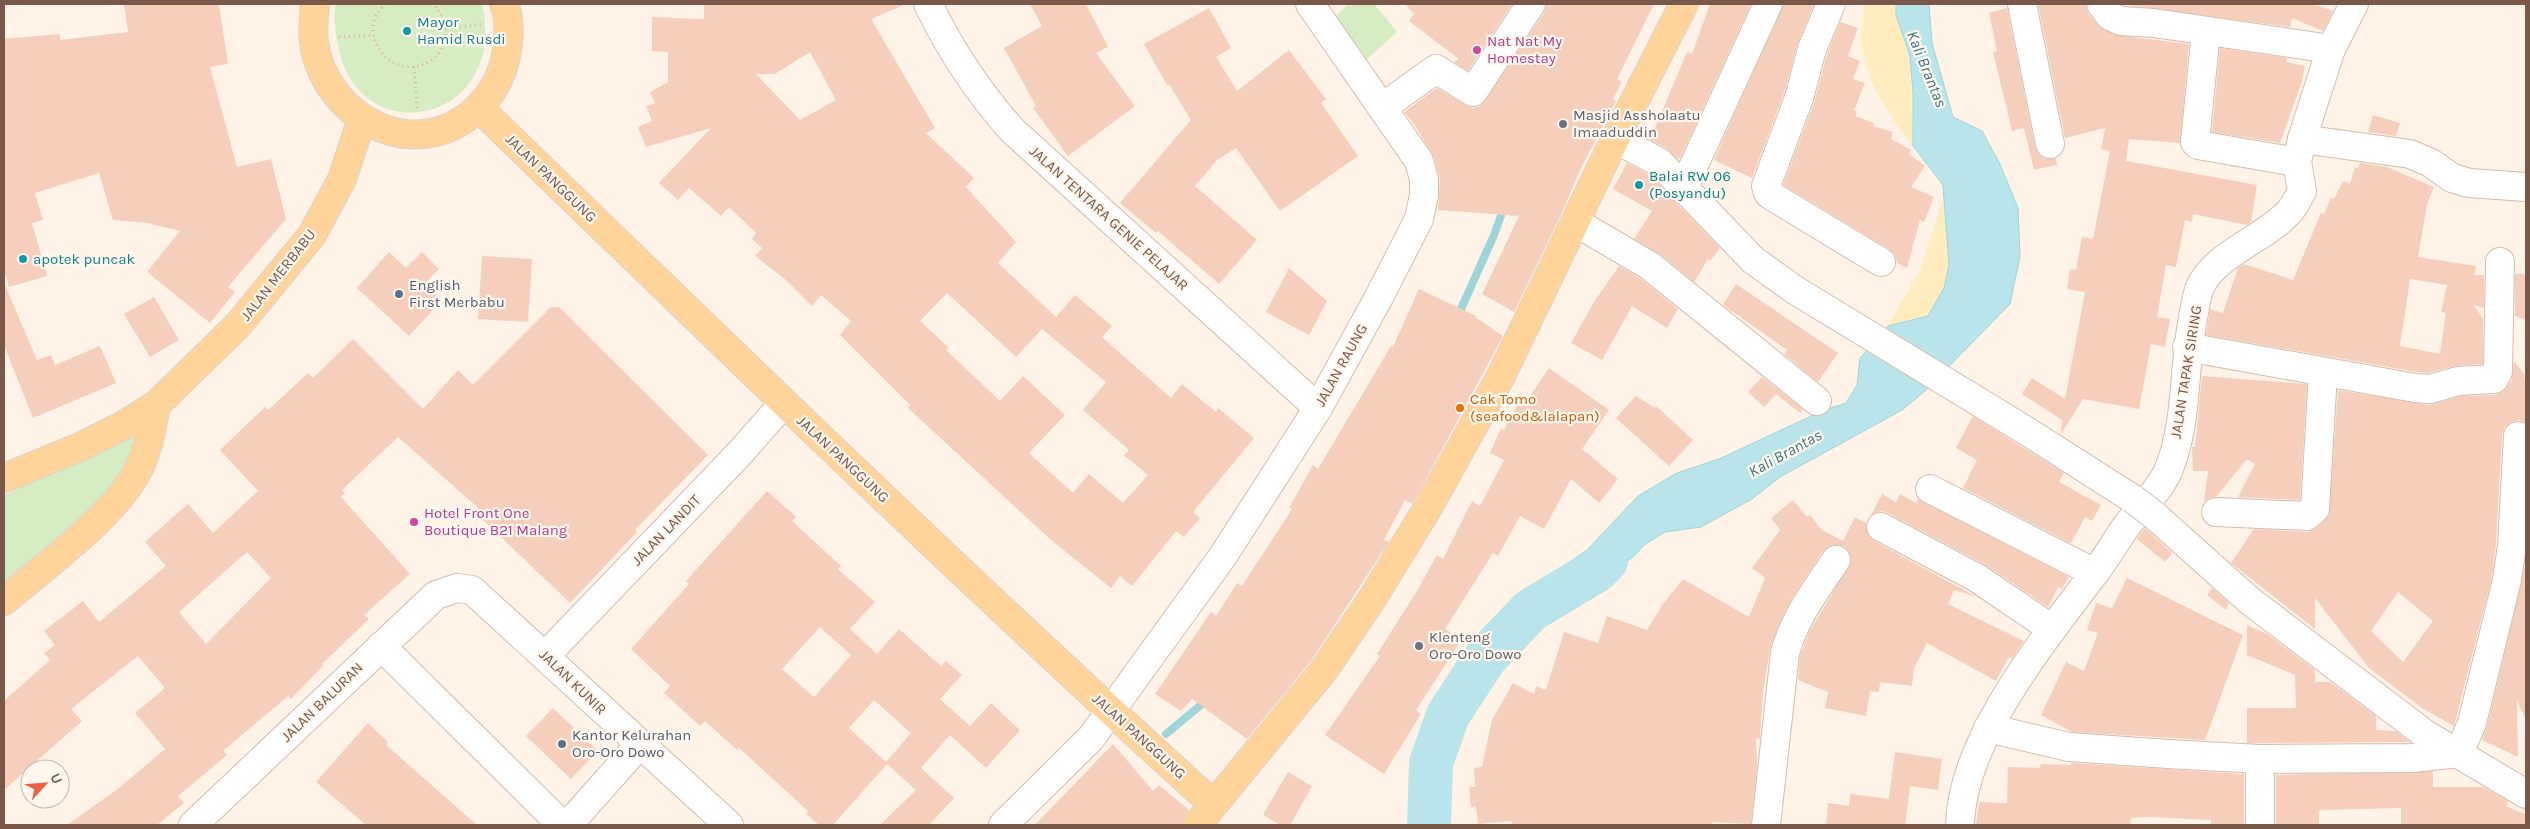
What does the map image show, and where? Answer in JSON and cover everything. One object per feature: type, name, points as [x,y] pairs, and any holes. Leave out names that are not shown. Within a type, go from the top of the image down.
[{"type":"main road","points":[[315,4],[314,43],[323,73],[339,99],[362,119],[377,128],[400,135],[422,135],[445,130],[479,108],[494,89],[503,68],[508,48],[501,9]]},
{"type":"main road","points":[[1197,825],[1324,670],[1372,599],[1429,506],[1501,376],[1551,270],[1577,223],[1615,139],[1684,4]]},
{"type":"main road","name":"JALAN PANGGUNG","points":[[479,108],[784,403],[1110,711],[1213,804]]},
{"type":"main road","name":"JALAN MERBABU","points":[[4,476],[80,446],[122,426],[156,404],[238,325],[312,235],[342,179],[362,119]]},
{"type":"main road","points":[[4,601],[114,504],[135,475],[145,455],[156,404]]},
{"type":"street","name":"JALAN TENTARA GENIE PELAJAR","points":[[928,4],[955,52],[985,98],[1012,130],[1318,408]]},
{"type":"street","name":"JALAN RAUNG","points":[[1003,825],[1090,738],[1223,556],[1318,408],[1380,297],[1414,228],[1424,195],[1424,179],[1418,161],[1383,107],[1310,4]]},
{"type":"street","points":[[1383,107],[1436,68],[1473,92],[1531,4]]},
{"type":"street","points":[[1683,189],[1768,4]]},
{"type":"street","points":[[1830,4],[1812,48],[1799,98],[1766,186],[1768,193],[1775,198],[1881,262]]},
{"type":"street","points":[[2022,4],[2050,144]]},
{"type":"street","points":[[2101,4],[2110,16],[2115,19],[2154,14],[2206,32],[2331,49]]},
{"type":"street","name":"JALAN TAPAK SIRING","points":[[1960,825],[1971,772],[1988,728],[2052,629],[2095,573],[2167,471],[2180,423],[2187,347],[2200,286],[2210,272],[2265,232],[2290,210],[2302,191],[2299,151],[2331,49],[2354,4]]},
{"type":"street","points":[[2206,32],[2195,142],[2198,145],[2299,151],[2410,154],[2431,163],[2452,178],[2469,183],[2526,187]]},
{"type":"street","points":[[1615,139],[1659,162],[1753,260],[1794,290],[2143,507],[2250,601],[2425,734],[2526,794]]},
{"type":"street","points":[[1577,223],[1650,266],[1817,401]]},
{"type":"street","points":[[2187,347],[2323,373],[2430,389],[2458,381],[2494,379],[2498,372],[2500,262]]},
{"type":"street","points":[[2216,512],[2307,516],[2312,514],[2315,509],[2323,373]]},
{"type":"street","name":"JALAN LANDIT","points":[[546,655],[739,454],[784,403]]},
{"type":"street","points":[[2459,753],[2472,723],[2507,580],[2512,546],[2518,436]]},
{"type":"street","points":[[1930,489],[2095,573]]},
{"type":"street","points":[[1881,527],[1978,578],[2052,629]]},
{"type":"street","points":[[1766,825],[1785,653],[1790,635],[1801,613],[1836,560]]},
{"type":"street","name":"JALAN KUNIR","points":[[457,588],[472,590],[546,655],[640,745],[729,825]]},
{"type":"street","name":"JALAN BALURAN","points":[[193,825],[436,595],[457,588]]},
{"type":"street","points":[[381,646],[562,825]]},
{"type":"street","points":[[1988,728],[2069,747],[2260,759],[2412,758],[2459,753]]},
{"type":"street","points":[[568,825],[640,745]]},
{"type":"street","points":[[2260,759],[2260,825]]},
{"type":"path","points":[[386,4],[377,16],[374,35],[379,51],[387,60],[398,66],[414,67],[432,60],[440,51],[444,41],[443,17],[432,4]]},
{"type":"path","points":[[445,29],[501,9]]},
{"type":"path","points":[[333,37],[374,35]]},
{"type":"path","points":[[414,67],[418,116]]},
{"type":"green space","points":[[336,4],[482,4],[485,44],[474,76],[454,98],[428,110],[400,112],[373,102],[351,80],[338,45],[335,30]]},
{"type":"green space","points":[[1348,4],[1374,4],[1397,32],[1367,59],[1335,18]]},
{"type":"green space","points":[[132,436],[137,438],[129,464],[82,522],[4,583],[4,495]]},
{"type":"sand","points":[[1864,4],[1896,4],[1896,15],[1910,56],[1913,146],[1886,109],[1867,68],[1861,39]]},
{"type":"sand","points":[[1944,198],[1949,265],[1944,288],[1928,316],[1888,326],[1919,272]]},
{"type":"water","points":[[1896,4],[1929,4],[1932,43],[1953,117],[1982,131],[2000,164],[2018,208],[2020,257],[2010,304],[1925,391],[1902,410],[1780,477],[1752,499],[1701,527],[1665,532],[1644,545],[1635,555],[1570,609],[1541,581],[1587,550],[1638,496],[1677,473],[1719,459],[1822,411],[1846,403],[1857,385],[1860,358],[1888,326],[1928,316],[1944,288],[1949,265],[1943,185],[1913,146],[1913,93],[1910,56],[1896,15]]},
{"type":"building","points":[[124,4],[219,4],[228,64],[210,67],[237,167],[271,159],[286,219],[228,287],[235,292],[210,323],[147,272],[180,231],[148,223],[113,220],[99,173],[35,193],[43,220],[32,223],[47,276],[9,287],[4,269],[4,39],[60,34],[60,40],[128,32]]},
{"type":"building","points":[[704,4],[906,4],[871,19],[935,128],[926,133],[974,178],[966,187],[1016,242],[998,263],[1056,317],[1075,295],[1112,326],[1102,337],[1171,398],[1182,384],[1216,412],[1218,408],[1254,438],[1193,512],[1200,518],[1184,537],[1176,531],[1132,586],[1120,576],[1111,588],[1051,540],[908,408],[910,405],[840,335],[851,321],[821,295],[812,306],[786,280],[755,256],[762,248],[752,239],[756,233],[729,207],[721,216],[689,188],[678,200],[659,183],[711,128],[646,147],[638,127],[652,121],[646,106],[655,103],[650,92],[668,82],[668,52],[652,51],[652,17],[704,19]],"holes":[[[810,52],[836,100],[800,120],[756,74],[775,74]],[[947,293],[1016,357],[1042,329],[1106,382],[1083,410],[1129,450],[1124,455],[1148,475],[1123,503],[1089,474],[1073,493],[1029,453],[1065,415],[1023,376],[1000,401],[946,350],[949,348],[920,321]]]},
{"type":"building","points":[[1030,4],[1086,4],[1108,47],[1096,53],[1135,106],[1068,156],[1033,108],[1036,106],[1004,48],[1042,26]]},
{"type":"building","name":"Nat Nat My Homestay","points":[[1405,4],[1512,4],[1468,71],[1454,62],[1459,59],[1409,21],[1414,14]]},
{"type":"building","points":[[1546,4],[1654,4],[1617,79],[1622,82],[1613,99],[1616,101],[1580,170],[1561,215],[1514,312],[1482,294],[1519,216],[1438,210],[1440,179],[1434,157],[1414,124],[1404,112],[1437,88],[1465,105],[1473,108],[1481,106],[1544,13]]},
{"type":"building","points":[[1710,4],[1751,4],[1678,159],[1666,148],[1650,140],[1687,52],[1692,54]]},
{"type":"building","points":[[1783,4],[1814,4],[1798,43],[1784,93],[1752,178],[1714,160]]},
{"type":"building","points":[[2038,4],[2086,4],[2088,13],[2098,25],[2115,35],[2189,44],[2180,143],[2129,139],[2126,161],[2257,185],[2251,222],[2247,225],[2193,214],[2192,222],[2185,220],[2176,267],[2166,265],[2157,317],[2170,319],[2165,347],[2151,344],[2139,409],[2083,399],[2061,434],[2062,420],[2022,394],[2032,378],[2065,399],[2085,292],[2067,289],[2070,269],[2076,270],[2082,237],[2093,239],[2110,151],[2101,149],[2105,128],[2065,138]]},
{"type":"building","points":[[2121,4],[2314,4],[2333,11],[2323,31],[2292,18],[2290,27]]},
{"type":"building","points":[[1209,8],[1231,48],[1216,57],[1237,91],[1289,50],[1326,99],[1321,103],[1358,156],[1280,211],[1236,148],[1217,160],[1195,186],[1257,240],[1219,284],[1158,231],[1156,233],[1120,203],[1191,120],[1169,84],[1167,85],[1144,44]]},
{"type":"building","points":[[2007,8],[2035,147],[2038,154],[2045,159],[2056,158],[2057,165],[2034,170],[2024,128],[2012,131],[1993,52],[1997,51],[1989,13]]},
{"type":"building","points":[[1840,22],[1858,28],[1848,56],[1860,61],[1853,79],[1865,83],[1854,110],[1857,112],[1855,116],[1874,123],[1873,126],[1893,132],[1891,139],[1911,150],[1909,154],[1925,166],[1911,187],[1934,197],[1924,222],[1920,220],[1907,268],[1897,263],[1895,255],[1889,249],[1783,185],[1814,103],[1827,54]]},
{"type":"building","points":[[2220,48],[2287,58],[2286,62],[2305,66],[2302,81],[2280,143],[2212,132]]},
{"type":"building","points":[[2373,115],[2400,123],[2396,136],[2368,132]]},
{"type":"building","points":[[1627,163],[1650,175],[1720,248],[1710,261],[1708,259],[1694,282],[1660,254],[1634,239],[1652,211],[1613,189]]},
{"type":"building","points":[[2360,163],[2387,167],[2434,187],[2427,204],[2418,257],[2476,266],[2474,275],[2484,275],[2484,308],[2473,305],[2483,318],[2483,364],[2454,366],[2428,373],[2417,372],[2206,335],[2210,309],[2223,313],[2238,268],[2244,264],[2293,280],[2321,213],[2324,214],[2331,198],[2334,199],[2343,181],[2350,184],[2355,167],[2358,168]],"holes":[[[2410,279],[2447,285],[2441,312],[2446,313],[2440,354],[2400,346]]]},
{"type":"building","name":"English First Merbabu","points":[[389,252],[406,268],[422,252],[439,269],[424,284],[442,300],[409,336],[357,288]]},
{"type":"building","points":[[482,256],[532,259],[528,322],[478,319]]},
{"type":"building","points":[[1619,266],[1641,279],[1678,309],[1667,328],[1632,306],[1602,360],[1571,343],[1594,302]]},
{"type":"building","points":[[1289,268],[1327,301],[1309,335],[1266,312]]},
{"type":"building","points":[[2515,274],[2526,274],[2526,320],[2515,316]]},
{"type":"building","points":[[4,283],[37,360],[51,355],[55,365],[100,346],[116,383],[33,418],[4,345]]},
{"type":"building","points":[[1736,284],[1838,353],[1818,382],[1784,354],[1787,350],[1723,305]]},
{"type":"building","points":[[1419,289],[1476,316],[1503,336],[1416,498],[1412,504],[1405,500],[1384,540],[1389,542],[1311,661],[1247,739],[1192,699],[1181,711],[1155,694],[1211,612],[1216,616],[1237,583],[1242,586],[1292,509],[1289,508],[1313,465],[1318,469],[1391,346],[1393,347]]},
{"type":"building","points":[[154,297],[179,340],[150,357],[124,314]]},
{"type":"building","points":[[551,307],[559,307],[708,455],[635,530],[637,532],[570,603],[480,517],[484,513],[398,437],[342,490],[345,493],[341,497],[410,574],[364,615],[369,619],[322,664],[324,665],[291,699],[288,696],[223,751],[227,755],[178,796],[184,803],[157,825],[67,825],[119,788],[165,749],[135,713],[165,688],[138,656],[71,709],[82,721],[39,759],[20,759],[20,776],[4,790],[4,701],[50,660],[44,653],[55,645],[44,631],[83,601],[99,622],[166,566],[145,542],[188,504],[213,533],[258,491],[220,450],[265,407],[268,410],[308,373],[313,378],[353,339],[423,409],[458,370],[473,385]],"holes":[[[247,552],[271,578],[206,644],[179,612]]]},
{"type":"building","points":[[2514,361],[2524,374],[2526,423],[2519,420],[2511,422],[2505,427],[2502,435],[2496,544],[2492,577],[2454,726],[2422,708],[2369,668],[2315,598],[2315,629],[2231,563],[2254,529],[2307,532],[2317,528],[2329,516],[2338,390],[2429,405],[2461,396],[2495,395],[2503,392],[2512,380]],"holes":[[[2398,592],[2433,621],[2403,662],[2371,631]]]},
{"type":"building","points":[[1549,368],[1609,410],[1582,449],[1618,479],[1599,503],[1571,479],[1544,529],[1520,516],[1498,556],[1493,553],[1445,629],[1462,639],[1416,710],[1421,714],[1384,774],[1325,735],[1380,656],[1377,654],[1417,591],[1437,555],[1443,559],[1472,501],[1480,506],[1504,460],[1490,453],[1501,428],[1504,430],[1518,403],[1523,406]]},
{"type":"building","points":[[2202,376],[2307,384],[2300,500],[2238,497],[2255,464],[2247,459],[2217,496],[2209,498],[2204,502],[2208,471],[2193,471],[2192,447],[2195,447]]},
{"type":"building","points":[[1762,377],[1803,409],[1800,413],[1776,394],[1764,407],[1748,392]]},
{"type":"building","points":[[1636,396],[1655,408],[1656,406],[1693,440],[1669,466],[1616,418]]},
{"type":"building","points":[[1973,416],[2064,473],[2059,482],[2101,505],[2092,521],[2085,517],[2071,543],[1963,488],[1977,460],[1956,448]]},
{"type":"building","points":[[767,491],[796,517],[792,521],[841,566],[838,569],[875,602],[850,629],[877,654],[899,629],[941,666],[946,661],[962,675],[940,699],[970,726],[991,703],[1020,730],[986,768],[950,735],[921,768],[954,798],[929,825],[880,825],[916,790],[887,764],[833,825],[819,825],[806,814],[808,811],[739,748],[737,750],[705,721],[700,726],[664,693],[670,686],[631,649],[689,584],[686,581]],"holes":[[[820,627],[851,655],[814,697],[782,669]],[[874,700],[911,733],[886,762],[849,728]]]},
{"type":"building","points":[[1882,494],[1896,502],[1900,494],[1916,503],[1918,499],[2069,577],[2062,589],[2058,587],[2048,607],[1984,564],[1888,513],[1880,511],[1870,517]]},
{"type":"building","points":[[1793,500],[1807,517],[1810,515],[1822,530],[1843,541],[1855,517],[1866,523],[1868,535],[1874,541],[1977,597],[1954,590],[1948,604],[2024,641],[2012,659],[2009,657],[1996,681],[1927,643],[1914,668],[1912,686],[1880,682],[1879,692],[1870,691],[1866,716],[1825,708],[1828,692],[1798,680],[1800,656],[1808,634],[1851,562],[1850,554],[1845,547],[1838,545],[1830,546],[1823,551],[1793,597],[1780,622],[1770,649],[1763,692],[1760,739],[1756,738],[1757,767],[1751,824],[1712,822],[1711,825],[1512,825],[1512,821],[1478,824],[1476,806],[1471,807],[1469,787],[1475,787],[1474,768],[1482,767],[1492,720],[1513,683],[1534,694],[1536,686],[1546,690],[1564,632],[1598,643],[1607,616],[1647,630],[1663,604],[1683,579],[1749,617],[1765,578],[1752,568],[1780,530],[1771,518]]},
{"type":"building","points":[[2145,528],[2172,553],[2165,562],[2137,539]]},
{"type":"building","points":[[2526,561],[2526,720],[2517,701],[2518,757],[2482,740],[2487,727]]},
{"type":"building","points":[[2127,578],[2243,635],[2205,740],[2072,732],[2041,715],[2066,662],[2084,671],[2098,633],[2087,630],[2096,603],[2112,608]]},
{"type":"building","points":[[2212,588],[2229,603],[2226,610],[2207,595]]},
{"type":"building","points":[[2247,625],[2267,634],[2315,670],[2315,682],[2330,682],[2376,716],[2376,730],[2395,731],[2410,742],[2247,743],[2247,708],[2296,708],[2295,675],[2247,655]]},
{"type":"building","name":"Kantor Kelurahan Oro-Oro Dowo","points":[[553,708],[598,751],[571,779],[526,736]]},
{"type":"building","points":[[368,723],[388,742],[386,745],[477,825],[366,825],[316,782]]},
{"type":"building","points":[[1113,744],[1153,791],[1159,785],[1189,810],[1182,825],[1035,825]]},
{"type":"building","points":[[1895,752],[1942,759],[1938,790],[1910,786],[1905,825],[1826,825],[1828,803],[1849,806],[1850,794],[1889,799]]},
{"type":"building","points":[[2071,763],[2244,774],[2244,825],[2211,825],[2211,820],[2151,817],[2131,818],[2130,825],[1976,825],[1979,802],[2007,803],[2008,767],[2040,768],[2041,764],[2071,765]]},
{"type":"building","points":[[2433,771],[2433,787],[2483,787],[2508,801],[2506,806],[2526,815],[2526,825],[2401,825],[2401,808],[2319,810],[2319,825],[2276,825],[2276,775]]},
{"type":"building","points":[[1288,772],[1312,786],[1290,825],[1280,825],[1263,815]]},
{"type":"waterway","points":[[1457,318],[1494,235],[1504,207]]},
{"type":"waterway","name":"Kali Brantas","points":[[1429,825],[1431,763],[1448,715],[1486,657],[1531,610],[1596,571],[1606,561]]},
{"type":"waterway","points":[[1166,734],[1208,699]]},
{"type":"place","name":"Mayor Hamid Rusdi","points":[[407,31]]},
{"type":"place","name":"Nat Nat My Homestay","points":[[1477,50]]},
{"type":"place","name":"Masjid Assholaatu Imaaduddin","points":[[1563,124]]},
{"type":"place","name":"Balai RW 06 (Posyandu)","points":[[1639,185]]},
{"type":"place","name":"apotek puncak","points":[[23,259]]},
{"type":"place","name":"English First Merbabu","points":[[399,294]]},
{"type":"place","name":"Cak Tomo (seafood&lalapan)","points":[[1460,408]]},
{"type":"place","name":"Hotel Front One Boutique B21 Malang","points":[[414,522]]},
{"type":"place","name":"Klenteng Oro-Oro Dowo","points":[[1419,646]]},
{"type":"place","name":"Kantor Kelurahan Oro-Oro Dowo","points":[[562,744]]}]
